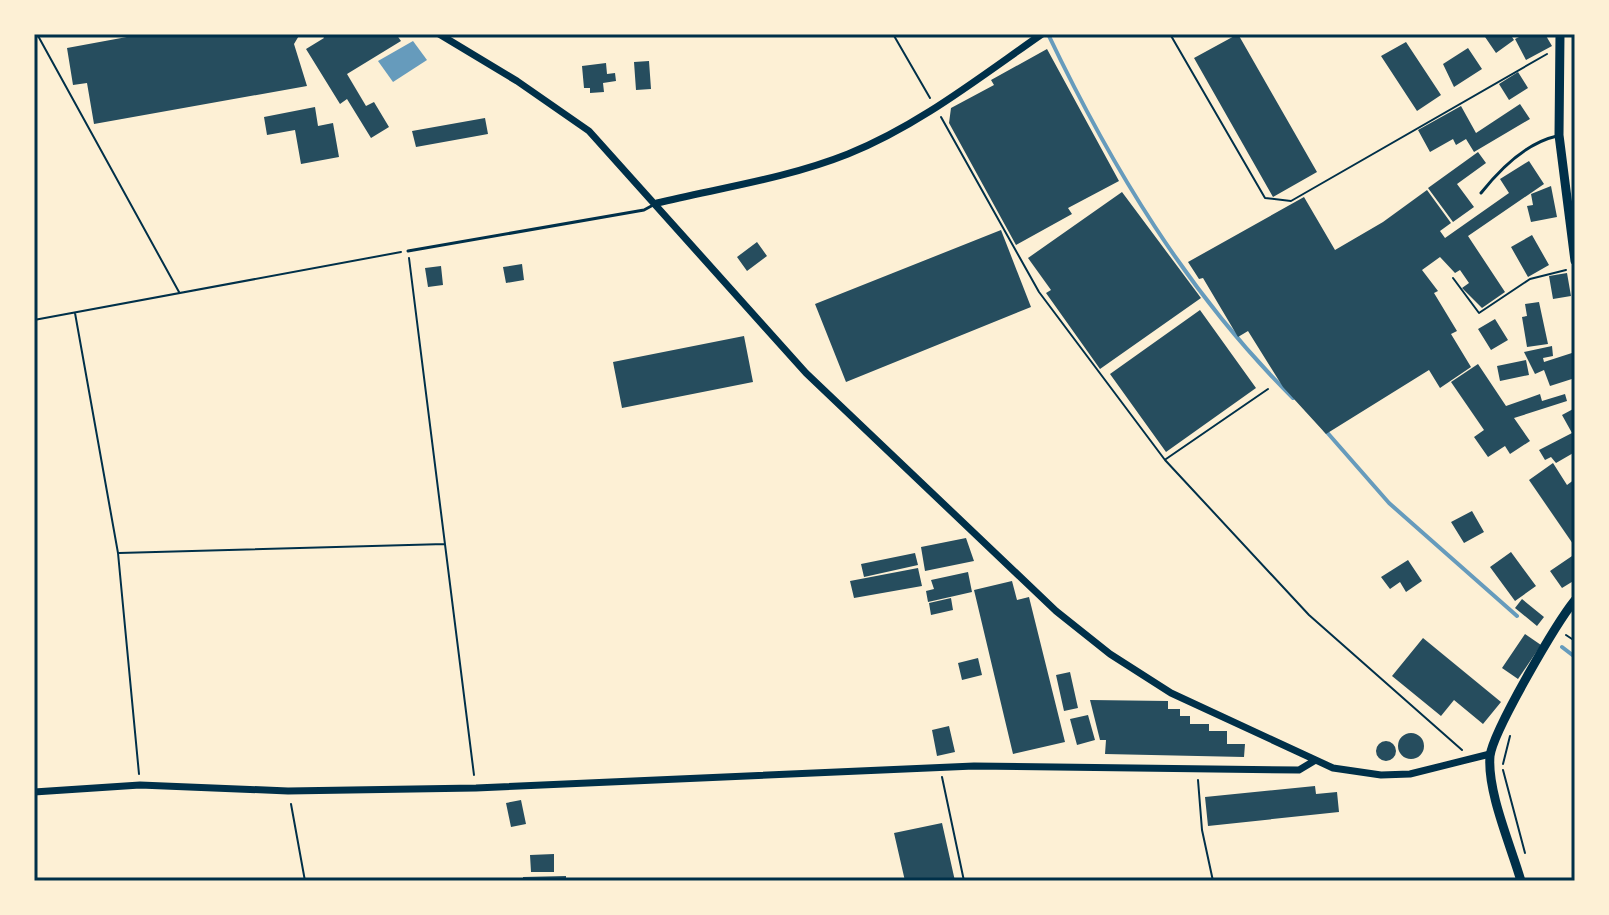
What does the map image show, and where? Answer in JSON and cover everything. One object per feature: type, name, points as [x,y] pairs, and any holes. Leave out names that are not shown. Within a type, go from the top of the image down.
[{"type":"street","points":[[439,34],[517,81],[589,131],[657,203],[806,373],[1056,611],[1110,654],[1171,693],[1333,768],[1381,775],[1410,774],[1490,754]]},
{"type":"street","points":[[1560,34],[1559,135],[1575,261]]},
{"type":"street","points":[[657,203],[823,163],[890,134],[1041,35]]},
{"type":"street","points":[[1521,881],[1494,785],[1490,754],[1513,706],[1575,600]]},
{"type":"street","points":[[34,792],[140,785],[288,791],[476,788],[940,768],[1299,770],[1314,761]]},
{"type":"lane","points":[[1481,193],[1496,174],[1538,142],[1559,135]]},
{"type":"lane","points":[[408,251],[644,210],[657,203]]},
{"type":"path","points":[[37,34],[179,293]]},
{"type":"path","points":[[893,34],[1039,292],[1165,460],[1309,615],[1471,759]]},
{"type":"path","points":[[1170,34],[1265,198],[1291,201],[1560,46]]},
{"type":"path","points":[[34,320],[408,251],[476,788]]},
{"type":"path","points":[[1453,278],[1479,313],[1530,279],[1575,268]]},
{"type":"path","points":[[75,312],[118,553],[140,785]]},
{"type":"path","points":[[1165,460],[1268,389]]},
{"type":"path","points":[[118,553],[445,544]]},
{"type":"path","points":[[1513,725],[1502,767],[1525,852]]},
{"type":"path","points":[[940,768],[964,881]]},
{"type":"path","points":[[1197,769],[1202,830],[1213,881]]},
{"type":"path","points":[[288,791],[305,881]]},
{"type":"water","points":[[413,41],[427,60],[393,82],[378,61]]},
{"type":"building","points":[[143,34],[300,34],[294,44],[307,86],[94,124],[87,83],[73,85],[67,48]]},
{"type":"building","points":[[322,34],[396,34],[401,41],[347,74],[366,106],[374,102],[389,127],[371,138],[347,99],[340,104],[306,49],[324,38]]},
{"type":"building","points":[[1238,34],[1317,172],[1273,197],[1194,58]]},
{"type":"building","points":[[1483,34],[1510,34],[1514,40],[1496,53]]},
{"type":"building","points":[[1525,34],[1545,34],[1552,46],[1526,60],[1515,39]]},
{"type":"building","points":[[1406,42],[1441,95],[1417,111],[1381,56]]},
{"type":"building","points":[[1468,48],[1482,69],[1454,87],[1443,64]]},
{"type":"building","points":[[1047,49],[1119,181],[1068,208],[1072,214],[1016,245],[949,123],[951,108],[994,85],[991,80]]},
{"type":"building","points":[[649,61],[651,89],[636,90],[634,62]]},
{"type":"building","points":[[606,63],[607,74],[615,73],[616,81],[603,83],[604,92],[590,93],[590,88],[584,88],[582,66]]},
{"type":"building","points":[[1518,72],[1528,88],[1509,100],[1499,84]]},
{"type":"building","points":[[1520,104],[1530,119],[1474,152],[1466,139],[1456,145],[1453,139],[1430,152],[1418,130],[1461,106],[1476,133]]},
{"type":"building","points":[[315,107],[318,126],[333,123],[339,157],[301,164],[295,130],[267,135],[264,117]]},
{"type":"building","points":[[485,118],[488,134],[416,147],[412,131]]},
{"type":"building","points":[[1478,152],[1486,163],[1457,184],[1474,207],[1453,222],[1428,188]]},
{"type":"building","points":[[1529,161],[1544,184],[1468,236],[1505,292],[1482,308],[1462,288],[1469,283],[1460,270],[1455,273],[1440,257],[1422,270],[1438,291],[1434,293],[1457,331],[1451,334],[1471,367],[1440,388],[1429,370],[1326,434],[1283,387],[1248,331],[1238,337],[1203,278],[1199,279],[1188,262],[1304,197],[1335,250],[1383,222],[1427,190],[1451,223],[1440,231],[1445,238],[1509,193],[1500,179]]},
{"type":"building","points":[[1551,186],[1557,217],[1531,222],[1527,206],[1533,205],[1531,194]]},
{"type":"building","points":[[1122,192],[1201,298],[1100,369],[1046,293],[1051,290],[1028,258]]},
{"type":"building","points":[[1001,230],[1031,307],[846,382],[815,304]]},
{"type":"building","points":[[1532,235],[1549,265],[1528,277],[1511,247]]},
{"type":"building","points":[[757,242],[767,256],[747,271],[737,257]]},
{"type":"building","points":[[522,264],[524,280],[506,283],[503,267]]},
{"type":"building","points":[[441,266],[443,285],[428,287],[425,268]]},
{"type":"building","points":[[1567,273],[1571,296],[1553,299],[1549,276]]},
{"type":"building","points":[[1539,302],[1548,344],[1527,347],[1522,317],[1527,316],[1525,304]]},
{"type":"building","points":[[1200,310],[1256,388],[1166,452],[1110,374]]},
{"type":"building","points":[[1495,319],[1508,340],[1491,350],[1478,329]]},
{"type":"building","points":[[744,336],[753,382],[622,408],[613,362]]},
{"type":"building","points":[[1552,346],[1553,356],[1543,358],[1544,362],[1575,352],[1575,378],[1550,386],[1544,370],[1535,374],[1524,352]]},
{"type":"building","points":[[1526,360],[1529,375],[1500,381],[1497,366]]},
{"type":"building","points":[[1478,364],[1506,406],[1540,394],[1542,401],[1565,394],[1567,401],[1514,418],[1530,441],[1510,454],[1505,446],[1488,457],[1474,437],[1484,430],[1451,382]]},
{"type":"building","points":[[1575,408],[1575,452],[1556,463],[1551,457],[1545,460],[1539,450],[1572,433],[1562,415]]},
{"type":"building","points":[[1553,463],[1567,485],[1575,479],[1573,544],[1529,480]]},
{"type":"building","points":[[1472,511],[1484,532],[1464,543],[1451,522]]},
{"type":"building","points":[[966,538],[974,561],[925,571],[921,547]]},
{"type":"building","points":[[1511,552],[1536,586],[1515,601],[1490,567]]},
{"type":"building","points":[[915,553],[918,565],[864,577],[861,564]]},
{"type":"building","points":[[1575,554],[1575,580],[1562,588],[1550,571]]},
{"type":"building","points":[[1408,560],[1422,581],[1406,592],[1400,582],[1390,589],[1381,577]]},
{"type":"building","points":[[918,568],[922,586],[854,598],[850,581]]},
{"type":"building","points":[[968,572],[972,592],[928,602],[926,591],[934,589],[931,580]]},
{"type":"building","points":[[1012,581],[1017,600],[1029,597],[1065,742],[1013,754],[974,590]]},
{"type":"building","points":[[951,598],[953,610],[931,615],[929,603]]},
{"type":"building","points":[[1522,599],[1544,617],[1537,626],[1515,608]]},
{"type":"building","points":[[1525,634],[1541,645],[1518,679],[1502,668]]},
{"type":"building","points":[[1423,638],[1501,702],[1483,724],[1454,700],[1441,716],[1392,676]]},
{"type":"building","points":[[978,658],[982,675],[962,680],[958,663]]},
{"type":"building","points":[[1070,672],[1078,708],[1064,711],[1056,675]]},
{"type":"building","points":[[1090,700],[1168,701],[1168,709],[1180,709],[1180,716],[1190,716],[1190,724],[1209,724],[1209,731],[1227,731],[1227,744],[1245,744],[1244,757],[1105,754],[1106,740],[1100,740]]},
{"type":"building","points":[[1088,715],[1095,740],[1077,745],[1070,719]]},
{"type":"building","points":[[949,726],[955,752],[937,756],[932,730]]},
{"type":"building","points":[[1411,733],[1420,737],[1424,746],[1420,755],[1411,759],[1402,755],[1398,746],[1402,737]]},
{"type":"building","points":[[1386,741],[1393,744],[1396,751],[1393,758],[1386,761],[1379,758],[1376,751],[1379,744]]},
{"type":"building","points":[[1315,786],[1316,794],[1337,792],[1339,812],[1208,826],[1205,797]]},
{"type":"building","points":[[521,800],[526,824],[511,827],[506,803]]},
{"type":"building","points":[[942,823],[955,881],[905,881],[894,833]]},
{"type":"building","points":[[554,854],[554,872],[531,872],[530,855]]},
{"type":"building","points":[[566,876],[566,881],[523,881],[523,877]]},
{"type":"waterway","points":[[1048,34],[1098,132],[1155,226],[1219,316],[1293,398]]},
{"type":"waterway","points":[[1325,430],[1389,503],[1517,616]]},
{"type":"waterway","points":[[1562,647],[1575,657]]}]
